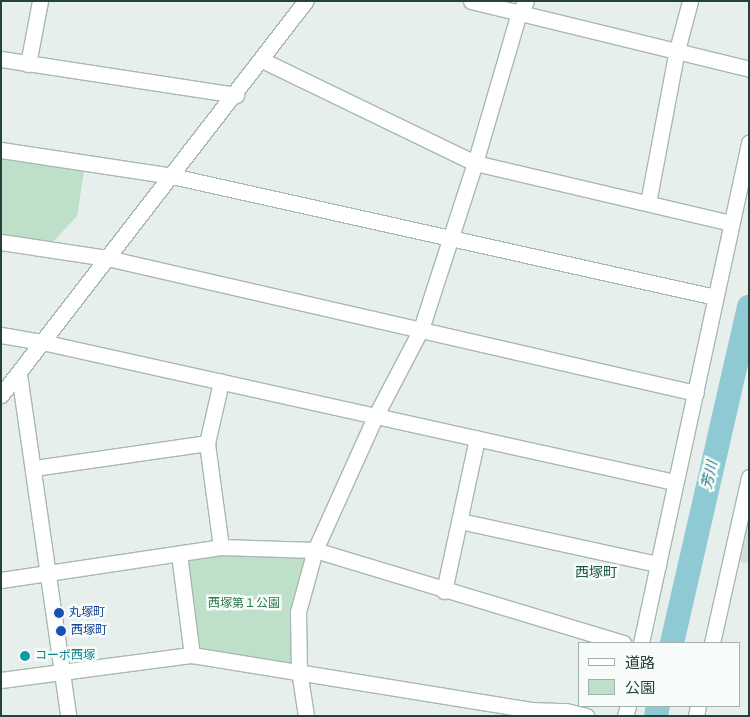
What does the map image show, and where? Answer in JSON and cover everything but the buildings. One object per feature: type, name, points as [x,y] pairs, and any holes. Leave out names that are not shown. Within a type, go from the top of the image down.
[{"type":"street","points":[[28,64],[40,1]]},
{"type":"street","points":[[1,395],[236,95],[305,1]]},
{"type":"street","points":[[471,1],[522,7],[749,69]]},
{"type":"street","points":[[648,203],[677,50],[690,1]]},
{"type":"street","points":[[306,716],[299,670],[298,612],[315,550],[376,417],[421,329],[449,238],[476,162],[522,7]]},
{"type":"street","points":[[1,59],[236,95]]},
{"type":"street","points":[[262,60],[476,162],[730,223]]},
{"type":"street","points":[[641,642],[674,482],[696,393],[730,223],[749,143]]},
{"type":"street","points":[[1,150],[172,176],[715,297]]},
{"type":"street","points":[[1,242],[107,258],[696,393]]},
{"type":"street","points":[[1,335],[42,342],[674,482]]},
{"type":"street","points":[[19,374],[34,468],[68,716]]},
{"type":"street","points":[[221,382],[206,444],[221,547]]},
{"type":"street","points":[[444,591],[476,439]]},
{"type":"street","points":[[34,468],[206,444]]},
{"type":"street","points":[[712,642],[749,477]]},
{"type":"street","points":[[460,521],[658,564]]},
{"type":"street","points":[[1,580],[221,547],[315,550],[444,591],[620,642]]},
{"type":"street","points":[[178,554],[192,655]]},
{"type":"street","points":[[1,680],[192,655],[299,670],[528,713],[566,711],[586,716]]},
{"type":"shaded area","points":[[749,494],[749,563],[734,561]]},
{"type":"green space","points":[[1,159],[84,171],[77,216],[51,244],[1,238]]},
{"type":"green space","name":"西塚第１公園","points":[[223,552],[305,555],[308,561],[294,658],[290,663],[205,652],[200,647],[186,562],[188,558]]},
{"type":"waterway","name":"芳川","points":[[672,642],[749,307]]},
{"type":"waterway","name":"芳川","points":[[656,716],[658,707]]},
{"type":"place","name":"丸塚町","points":[[59,613]]},
{"type":"place","name":"西塚町","points":[[61,631]]},
{"type":"place","name":"コーポ西塚","points":[[25,656]]},
{"type":"district","name":"西塚町","points":[[596,573]]}]
